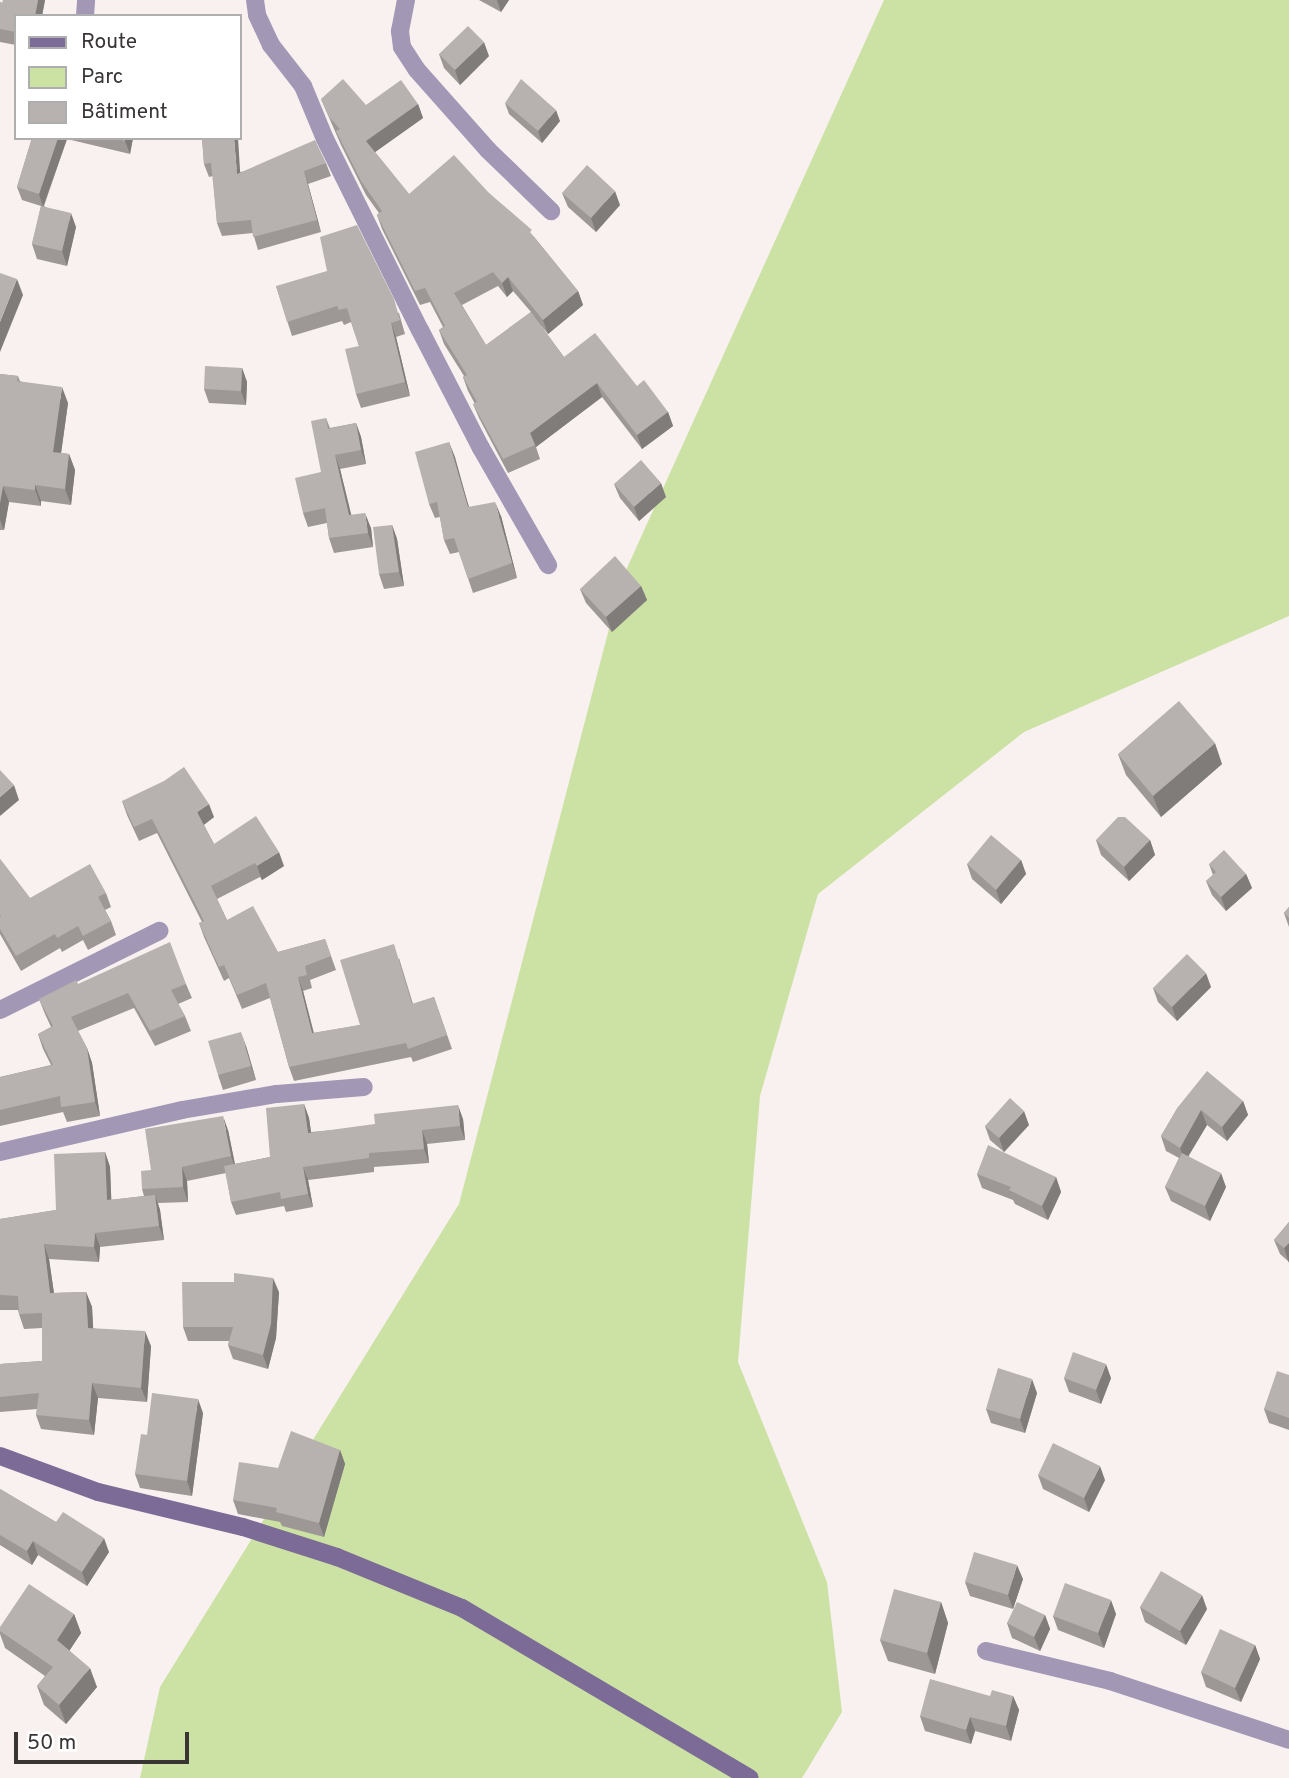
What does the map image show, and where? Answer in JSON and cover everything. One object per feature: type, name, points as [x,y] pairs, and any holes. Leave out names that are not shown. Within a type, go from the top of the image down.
[{"type":"street","points":[[255,0],[257,15],[271,45],[303,86],[325,139],[481,448],[548,565]]},
{"type":"street","points":[[406,0],[400,31],[402,47],[416,70],[488,150],[551,211]]},
{"type":"street","points":[[0,1010],[159,931]]},
{"type":"street","points":[[0,1152],[182,1110],[277,1094],[363,1087]]},
{"type":"street","points":[[0,1456],[97,1492],[243,1527],[337,1557],[462,1608],[750,1778]]},
{"type":"street","points":[[986,1651],[1110,1681],[1289,1740]]},
{"type":"green space","points":[[884,0],[1289,0],[1289,616],[1024,732],[818,894],[760,1096],[738,1362],[827,1582],[842,1712],[802,1778],[140,1778],[160,1687],[459,1204],[622,579]]},
{"type":"building","points":[[3,0],[38,0],[35,14],[14,14],[14,32],[0,29],[0,2]]},
{"type":"building","points":[[468,26],[484,42],[455,70],[439,54]]},
{"type":"building","points":[[343,79],[366,105],[401,80],[418,104],[366,141],[409,194],[454,155],[489,193],[532,230],[530,232],[578,291],[543,320],[508,277],[502,283],[493,272],[454,293],[486,345],[531,312],[564,357],[595,333],[637,386],[644,380],[668,412],[637,435],[597,383],[530,433],[535,445],[503,459],[473,404],[477,402],[463,377],[467,375],[439,330],[445,326],[425,288],[415,291],[377,215],[382,211],[361,181],[336,131],[340,129],[329,117],[321,99]]},
{"type":"building","points":[[521,79],[556,110],[538,131],[505,103]]},
{"type":"building","points":[[31,140],[57,140],[39,194],[17,187]]},
{"type":"building","points":[[202,140],[234,140],[237,174],[315,140],[326,163],[304,171],[317,220],[253,237],[251,220],[217,223],[211,163],[204,164]]},
{"type":"building","points":[[587,165],[615,191],[591,218],[562,193]]},
{"type":"building","points":[[41,206],[71,213],[62,251],[32,244]]},
{"type":"building","points":[[357,225],[394,299],[400,320],[391,323],[405,382],[356,394],[345,349],[359,346],[347,308],[339,310],[337,306],[287,322],[276,286],[327,271],[320,237]]},
{"type":"building","points":[[0,273],[17,279],[0,322]]},
{"type":"building","points":[[205,366],[242,368],[241,391],[204,389]]},
{"type":"building","points":[[0,374],[18,376],[17,381],[62,387],[53,452],[69,454],[65,489],[35,485],[35,490],[3,486],[0,503]]},
{"type":"building","points":[[326,418],[328,429],[356,423],[361,450],[335,455],[349,515],[365,513],[368,533],[329,538],[325,508],[303,513],[295,478],[321,472],[311,421]]},
{"type":"building","points":[[449,442],[468,507],[495,502],[512,563],[468,579],[454,538],[444,540],[437,502],[429,504],[415,452]]},
{"type":"building","points":[[641,460],[661,483],[634,507],[614,484]]},
{"type":"building","points":[[392,525],[399,572],[379,574],[373,527]]},
{"type":"building","points":[[615,556],[641,586],[606,617],[580,589]]},
{"type":"building","points":[[1179,701],[1215,743],[1153,796],[1118,754]]},
{"type":"building","points":[[184,767],[209,804],[197,812],[214,844],[256,816],[279,852],[257,866],[255,863],[211,886],[227,920],[253,906],[278,952],[325,939],[331,956],[305,966],[307,975],[298,977],[312,1033],[360,1025],[340,960],[394,944],[412,1004],[434,997],[447,1035],[408,1049],[406,1043],[289,1067],[266,983],[237,995],[224,965],[219,967],[199,923],[204,921],[152,819],[134,827],[122,801],[164,781]]},
{"type":"building","points":[[0,770],[14,785],[0,797]]},
{"type":"building","points":[[1118,817],[1125,817],[1150,840],[1124,867],[1096,840]]},
{"type":"building","points":[[991,835],[1021,860],[996,890],[967,864]]},
{"type":"building","points":[[1224,850],[1246,874],[1221,897],[1206,881],[1216,872],[1209,864]]},
{"type":"building","points":[[0,859],[30,898],[90,864],[106,893],[98,897],[111,921],[83,936],[78,926],[57,938],[55,934],[16,956],[0,929]]},
{"type":"building","points":[[170,942],[186,984],[171,990],[185,1016],[150,1031],[128,993],[71,1017],[87,1048],[95,1102],[61,1107],[60,1096],[0,1110],[0,1077],[53,1065],[38,1034],[53,1026],[39,999],[76,980],[78,984]]},
{"type":"building","points":[[1187,954],[1206,973],[1172,1007],[1153,988]]},
{"type":"building","points":[[241,1032],[251,1066],[218,1075],[208,1041]]},
{"type":"building","points":[[1207,1071],[1243,1101],[1222,1127],[1201,1110],[1180,1148],[1161,1136],[1178,1107]]},
{"type":"building","points":[[1010,1098],[1024,1111],[999,1138],[985,1126]]},
{"type":"building","points":[[304,1104],[308,1133],[375,1124],[374,1114],[458,1105],[460,1126],[422,1130],[424,1149],[369,1153],[369,1158],[303,1167],[308,1194],[281,1199],[280,1192],[231,1202],[224,1166],[270,1157],[266,1108]]},
{"type":"building","points":[[223,1116],[231,1156],[182,1167],[183,1187],[142,1189],[141,1171],[151,1170],[145,1129]]},
{"type":"building","points":[[988,1145],[1056,1177],[1042,1206],[1009,1190],[1011,1187],[977,1174]]},
{"type":"building","points":[[105,1152],[107,1200],[155,1195],[159,1226],[95,1233],[94,1247],[44,1244],[50,1293],[86,1292],[88,1328],[145,1331],[141,1388],[92,1383],[89,1420],[36,1415],[39,1393],[0,1397],[0,1364],[42,1361],[42,1313],[19,1314],[18,1296],[0,1295],[0,1219],[56,1210],[54,1154]]},
{"type":"building","points":[[1182,1153],[1221,1173],[1205,1206],[1165,1187]]},
{"type":"building","points":[[1289,1222],[1289,1243],[1284,1248],[1274,1240]]},
{"type":"building","points":[[234,1273],[273,1278],[271,1324],[263,1355],[228,1345],[233,1327],[183,1327],[182,1282],[234,1282]]},
{"type":"building","points":[[1073,1352],[1106,1364],[1096,1390],[1064,1378]]},
{"type":"building","points":[[998,1368],[1032,1379],[1020,1419],[986,1409]]},
{"type":"building","points":[[1277,1371],[1289,1375],[1289,1418],[1264,1409]]},
{"type":"building","points":[[152,1393],[198,1399],[187,1481],[135,1474],[141,1434],[147,1435]]},
{"type":"building","points":[[291,1431],[340,1450],[319,1523],[276,1512],[277,1508],[233,1500],[239,1462],[278,1468]]},
{"type":"building","points":[[1053,1443],[1100,1466],[1084,1498],[1038,1475]]},
{"type":"building","points":[[0,1489],[56,1522],[63,1512],[104,1538],[82,1572],[33,1541],[27,1551],[0,1535]]},
{"type":"building","points":[[974,1552],[1017,1565],[1008,1595],[965,1582]]},
{"type":"building","points":[[1161,1571],[1202,1595],[1180,1631],[1140,1607]]},
{"type":"building","points":[[1065,1583],[1111,1600],[1098,1633],[1053,1616]]},
{"type":"building","points":[[29,1584],[74,1614],[57,1640],[90,1668],[59,1705],[37,1686],[53,1667],[0,1631],[0,1627]]},
{"type":"building","points":[[894,1589],[941,1602],[927,1653],[880,1640]]},
{"type":"building","points":[[1017,1602],[1045,1615],[1034,1637],[1007,1623]]},
{"type":"building","points":[[1220,1629],[1255,1645],[1235,1688],[1201,1672]]},
{"type":"building","points":[[930,1679],[990,1696],[992,1690],[1013,1696],[1006,1726],[970,1717],[966,1730],[920,1716]]}]
